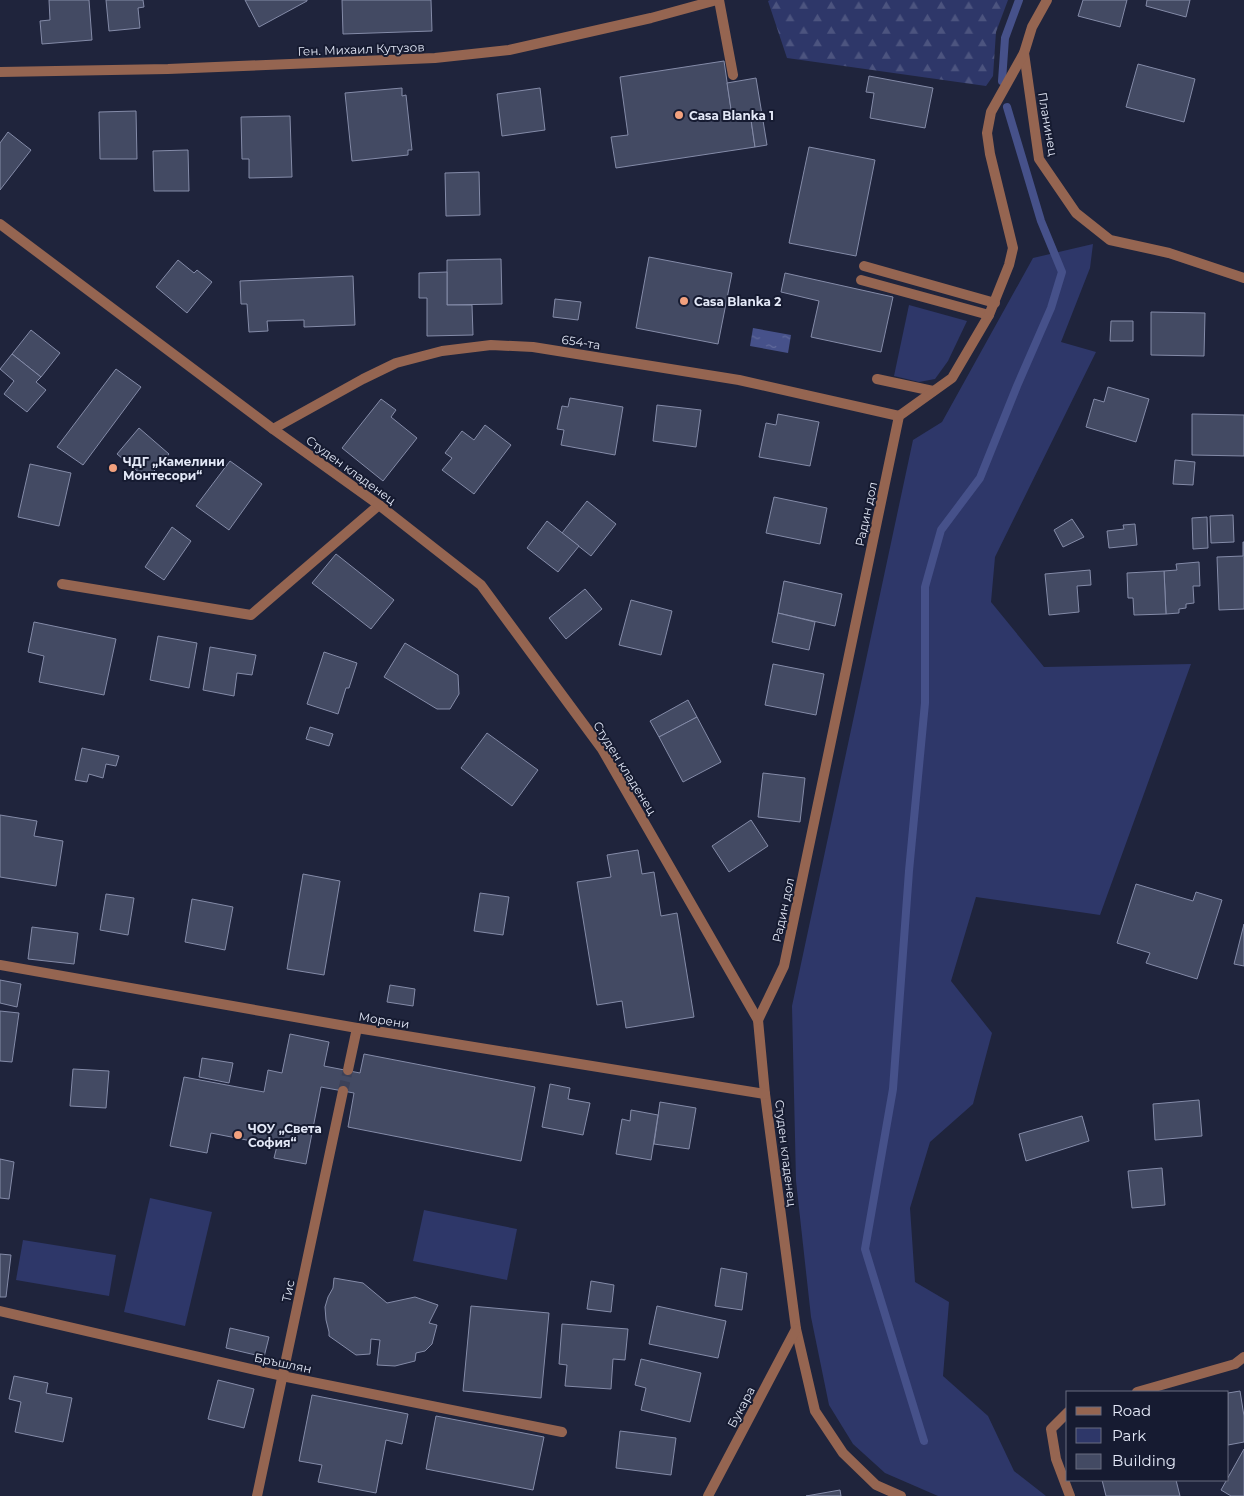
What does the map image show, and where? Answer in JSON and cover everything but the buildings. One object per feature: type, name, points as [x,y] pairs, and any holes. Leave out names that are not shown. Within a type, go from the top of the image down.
[{"type":"street","name":"Ген. Михаил Кутузов","points":[[0,72],[168,69],[435,58],[509,50],[651,18],[718,0]]},
{"type":"street","points":[[718,0],[733,75]]},
{"type":"street","name":"Планинец","points":[[1047,0],[1032,27],[1024,53],[1039,159],[1076,214],[1110,240],[1169,253],[1244,278]]},
{"type":"street","points":[[899,416],[952,378],[989,315],[1009,265],[1013,248],[990,154],[987,133],[991,112],[1024,53]]},
{"type":"street","name":"Студен кладенец","points":[[0,224],[273,430],[379,505],[481,585],[602,749],[758,1020],[765,1094],[796,1329],[814,1411],[843,1453],[876,1485],[901,1496]]},
{"type":"street","points":[[864,266],[995,303]]},
{"type":"street","points":[[861,280],[989,315]]},
{"type":"street","name":"654-та","points":[[273,430],[363,378],[396,363],[442,351],[491,345],[533,347],[739,380],[899,416]]},
{"type":"street","points":[[877,379],[933,391]]},
{"type":"street","name":"Радин дол","points":[[758,1020],[784,966],[899,416]]},
{"type":"street","points":[[62,584],[251,615],[379,505]]},
{"type":"street","name":"Морени","points":[[0,965],[357,1028],[765,1094]]},
{"type":"street","points":[[348,1070],[357,1028]]},
{"type":"street","name":"Тис","points":[[257,1496],[343,1091]]},
{"type":"street","name":"Бръшлян","points":[[0,1311],[282,1376],[562,1432]]},
{"type":"street","name":"Букара","points":[[708,1496],[796,1329]]},
{"type":"street","points":[[1140,1391],[1235,1364],[1244,1358]]},
{"type":"street","points":[[1066,1414],[1051,1429],[1056,1459],[1070,1496]]},
{"type":"street","points":[[876,1485],[877,1496]]},
{"type":"green space","points":[[1008,0],[996,32],[993,76],[986,86],[787,58],[768,1]]},
{"type":"green space","points":[[1093,244],[1090,268],[1061,342],[1096,352],[995,557],[991,602],[1044,667],[1191,664],[1100,915],[976,897],[951,981],[992,1033],[973,1104],[930,1142],[910,1208],[915,1282],[949,1302],[943,1376],[988,1416],[1014,1471],[1046,1496],[938,1496],[885,1473],[853,1444],[829,1405],[811,1317],[796,1181],[792,1006],[913,440],[942,422],[1033,258]]},
{"type":"green space","points":[[909,305],[967,321],[948,361],[935,379],[919,382],[894,376]]},
{"type":"green space","points":[[150,1198],[212,1212],[185,1326],[124,1312]]},
{"type":"green space","points":[[424,1210],[517,1229],[507,1280],[413,1261]]},
{"type":"green space","points":[[23,1240],[116,1255],[109,1296],[16,1280]]},
{"type":"water","points":[[753,328],[791,335],[788,353],[750,346]]},
{"type":"waterway","points":[[1002,81],[1005,38],[1019,0]]},
{"type":"waterway","points":[[924,1441],[865,1249],[893,1089],[909,871],[925,703],[925,587],[941,530],[980,478],[1051,308],[1062,272],[1041,221],[1007,107]]},
{"type":"tunnel","points":[[343,1091],[348,1070]]},
{"type":"place","name":"Casa Blanka 1","points":[[679,115]]},
{"type":"place","name":"Casa Blanka 2","points":[[684,301]]},
{"type":"place","name":"ЧДГ „Камелини Монтесори“","points":[[113,468]]},
{"type":"place","name":"ЧОУ „Света София“","points":[[238,1135]]}]
